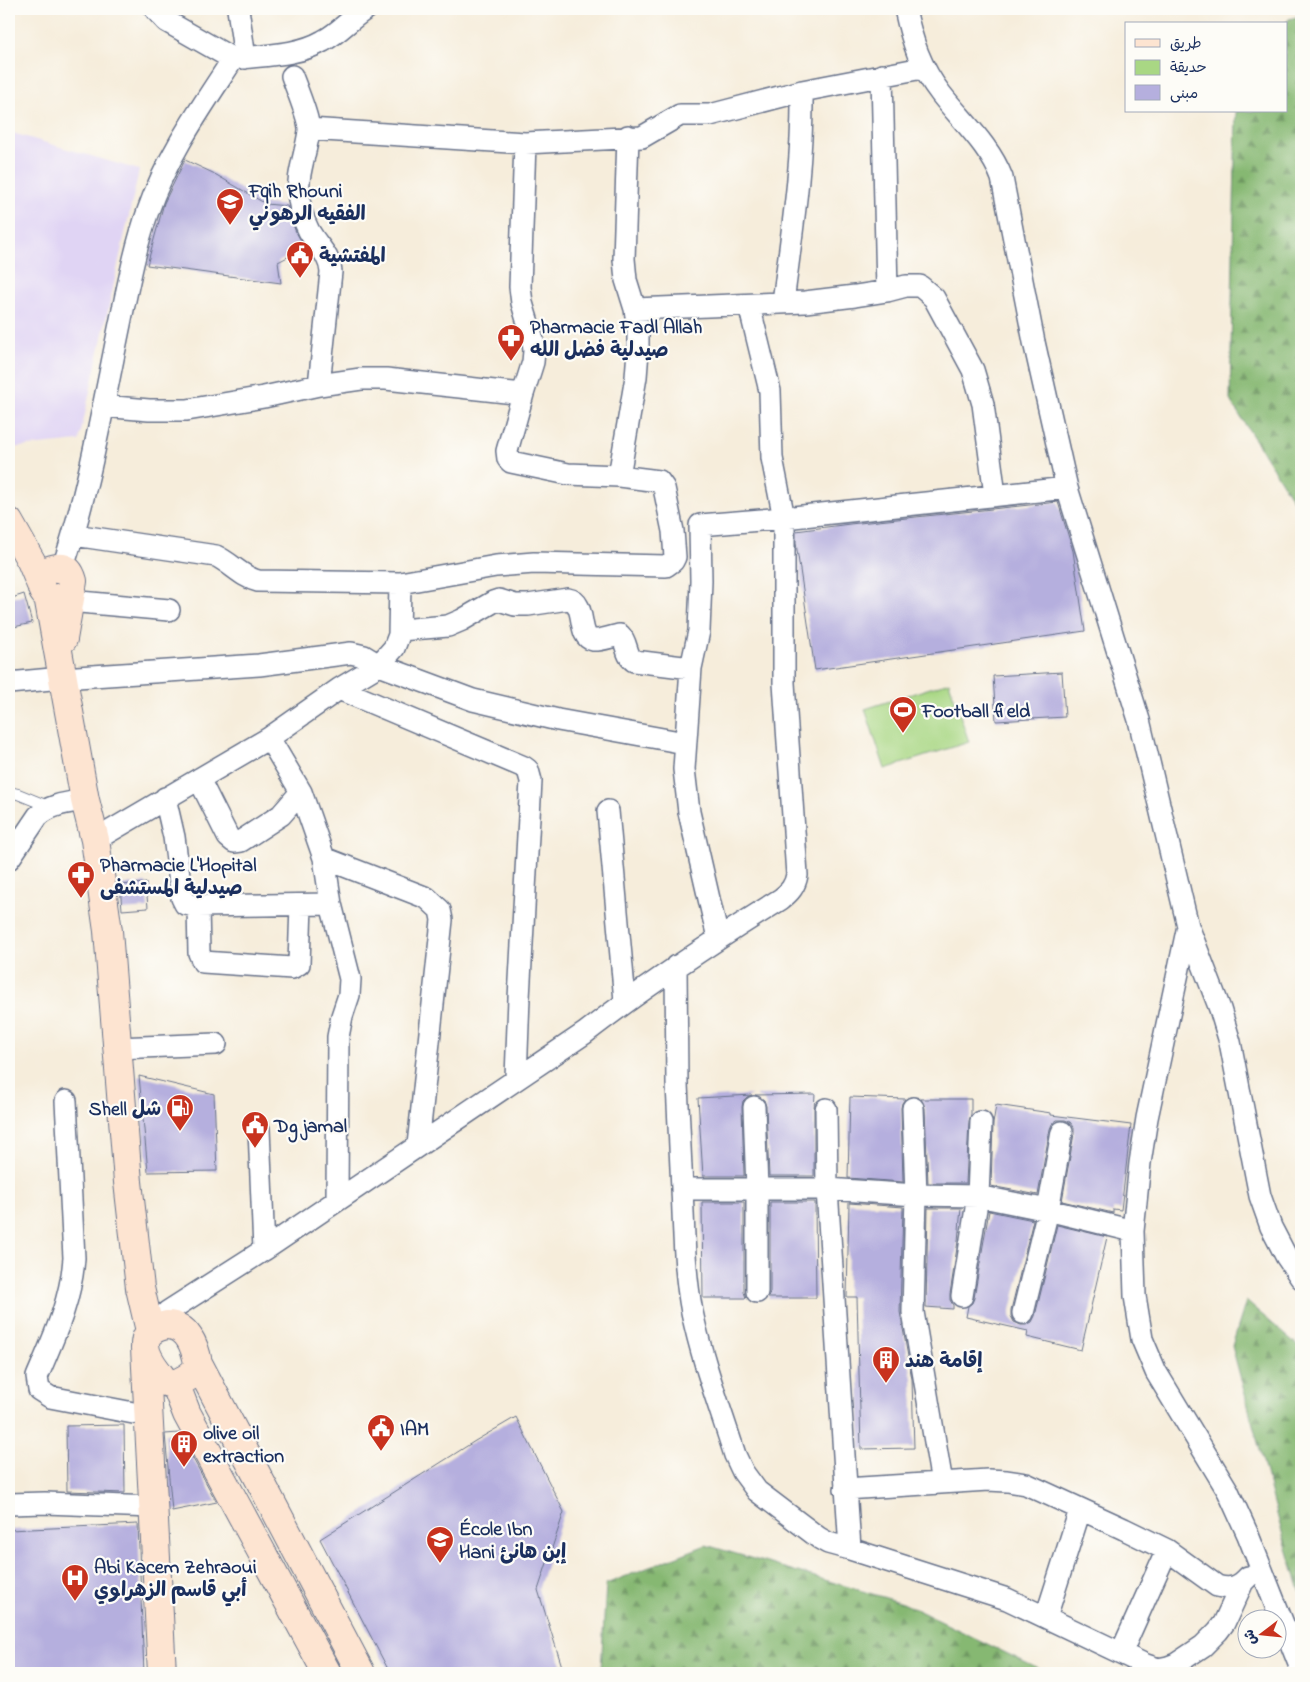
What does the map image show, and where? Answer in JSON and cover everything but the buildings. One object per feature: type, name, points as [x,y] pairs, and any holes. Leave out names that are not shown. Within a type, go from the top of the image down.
[{"type":"main road","points":[[9,521],[58,585],[61,668],[85,800],[95,840],[108,931],[128,1182],[136,1242],[159,1329],[149,1416],[162,1673]]},
{"type":"main road","points":[[159,1329],[187,1334],[198,1363],[222,1410],[361,1673]]},
{"type":"main road","points":[[159,1329],[153,1365],[171,1383],[326,1673]]},
{"type":"main road","points":[[149,1416],[171,1383],[193,1374],[198,1363]]},
{"type":"street","points":[[156,9],[166,21],[239,58],[286,53],[322,42],[334,35],[366,9]]},
{"type":"street","points":[[169,610],[58,585],[74,535],[136,248],[148,210],[164,172],[184,134],[239,58],[238,9]]},
{"type":"street","points":[[905,9],[913,42],[925,70],[940,93],[992,157],[1002,178],[1034,342],[1067,488],[1139,720],[1188,926],[1220,1009],[1230,1042],[1260,1196],[1271,1228],[1286,1256],[1301,1278]]},
{"type":"street","points":[[309,129],[525,143],[642,136],[680,115],[710,115],[802,91],[917,69],[925,70]]},
{"type":"street","points":[[882,75],[887,291]]},
{"type":"street","points":[[292,76],[309,129],[301,163],[299,199],[303,217],[313,238],[327,255],[331,264],[318,384]]},
{"type":"street","points":[[783,302],[797,189],[802,123],[802,91]]},
{"type":"street","points":[[619,476],[636,377],[638,330],[635,309],[627,287],[624,259],[628,136]]},
{"type":"street","points":[[74,535],[216,556],[247,577],[258,581],[400,582],[515,564],[666,566],[670,564],[675,557],[673,531],[662,483],[654,479],[568,474],[511,462],[508,459],[507,451],[533,362],[534,351],[520,287],[525,143]]},
{"type":"street","points":[[635,309],[749,305],[836,298],[887,291],[906,286],[920,286],[934,298],[973,370],[983,404],[995,495]]},
{"type":"street","points":[[159,1329],[264,1250],[585,1032],[625,1001],[676,966],[781,899],[795,884],[797,875],[784,682],[784,518],[772,458],[770,391],[749,305]]},
{"type":"street","points":[[103,406],[149,410],[187,410],[264,397],[318,384],[361,379],[386,379],[523,394]]},
{"type":"street","points":[[718,938],[685,786],[685,743],[691,668],[699,631],[700,526],[1067,488]]},
{"type":"street","points":[[95,840],[269,738],[339,689],[379,665],[398,642],[400,630],[400,582]]},
{"type":"street","points":[[400,630],[448,626],[499,600],[515,605],[528,605],[572,599],[578,604],[588,638],[594,640],[619,635],[623,638],[628,656],[634,661],[691,668]]},
{"type":"street","points":[[9,684],[61,668],[259,664],[344,653],[358,654],[379,665],[473,700],[514,711],[685,743]]},
{"type":"street","points":[[339,689],[524,767],[530,775],[532,781],[516,1078]]},
{"type":"street","points":[[269,738],[301,792],[324,858],[331,904],[350,979],[347,1004],[339,1027],[338,1037],[337,1200]]},
{"type":"street","points":[[199,779],[228,837],[234,842],[241,841],[281,815],[301,792]]},
{"type":"street","points":[[164,798],[174,837],[182,898],[185,904],[198,906],[301,906],[331,904]]},
{"type":"street","points":[[9,859],[38,816],[50,807],[85,800]]},
{"type":"street","points":[[608,811],[625,1001]]},
{"type":"street","points":[[324,858],[427,898],[440,910],[442,920],[418,1145]]},
{"type":"street","points":[[198,906],[199,953],[203,962],[292,968],[299,964],[301,906]]},
{"type":"street","points":[[1188,926],[1146,1118],[1140,1163],[1133,1231],[1136,1296],[1142,1339],[1156,1372],[1228,1491],[1260,1564],[1301,1670]]},
{"type":"street","points":[[676,966],[677,1084],[686,1271],[692,1312],[735,1455],[743,1472],[758,1491],[828,1543],[1007,1599],[1158,1669],[1176,1664],[1203,1646],[1218,1631],[1242,1584],[1260,1564]]},
{"type":"street","points":[[118,1048],[216,1044]]},
{"type":"street","points":[[66,1101],[74,1258],[73,1273],[70,1294],[37,1377],[37,1384],[39,1390],[50,1397],[149,1416]]},
{"type":"street","points":[[754,1107],[757,1189],[757,1292]]},
{"type":"street","points":[[912,1108],[916,1195],[913,1312],[942,1483]]},
{"type":"street","points":[[826,1109],[827,1189],[850,1549]]},
{"type":"street","points":[[962,1296],[978,1196],[981,1122]]},
{"type":"street","points":[[259,1129],[264,1250]]},
{"type":"street","points":[[1023,1313],[1048,1210],[1062,1132]]},
{"type":"street","points":[[682,1189],[827,1189],[916,1195],[978,1196],[1048,1210],[1133,1231]]},
{"type":"street","points":[[845,1489],[988,1480],[1026,1484],[1167,1550],[1218,1586],[1225,1589],[1234,1588],[1242,1584]]},
{"type":"street","points":[[9,1504],[45,1503],[153,1507]]},
{"type":"street","points":[[1046,1617],[1080,1510]]},
{"type":"street","points":[[1121,1653],[1167,1550]]},
{"type":"lane","points":[[9,792],[50,807]]},
{"type":"shaded area","points":[[9,132],[139,170],[79,441],[9,448]]},
{"type":"green space","points":[[1301,16],[1301,513],[1230,400],[1236,112],[1288,112],[1287,22],[1289,19]]},
{"type":"green space","points":[[949,682],[969,742],[885,769],[865,709]]},
{"type":"green space","points":[[1246,1301],[1301,1348],[1301,1594],[1281,1529],[1232,1346]]},
{"type":"green space","points":[[706,1545],[903,1603],[1047,1673],[599,1673],[601,1670],[606,1584]]},
{"type":"place","name":"Fqih Rhouni الفقيه الرهوني","points":[[230,226]]},
{"type":"place","name":"المفتشية","points":[[300,279]]},
{"type":"place","name":"Pharmacie Fadl Allah صيدلية فضل الله","points":[[511,362]]},
{"type":"place","name":"Football field","points":[[903,734]]},
{"type":"place","name":"Pharmacie L'Hopital صيدلية المستشفى","points":[[81,899]]},
{"type":"place","name":"Shell شل","points":[[180,1132]]},
{"type":"place","name":"Dg jamal","points":[[255,1149]]},
{"type":"place","name":"إقامة هند","points":[[886,1384]]},
{"type":"place","name":"IAM","points":[[381,1452]]},
{"type":"place","name":"olive oil extraction","points":[[184,1468]]},
{"type":"place","name":"École Ibn Hani إبن هانئ","points":[[440,1564]]},
{"type":"place","name":"Abi Kacem Zehraoui أبي قاسم الزهراوي","points":[[75,1602]]}]
